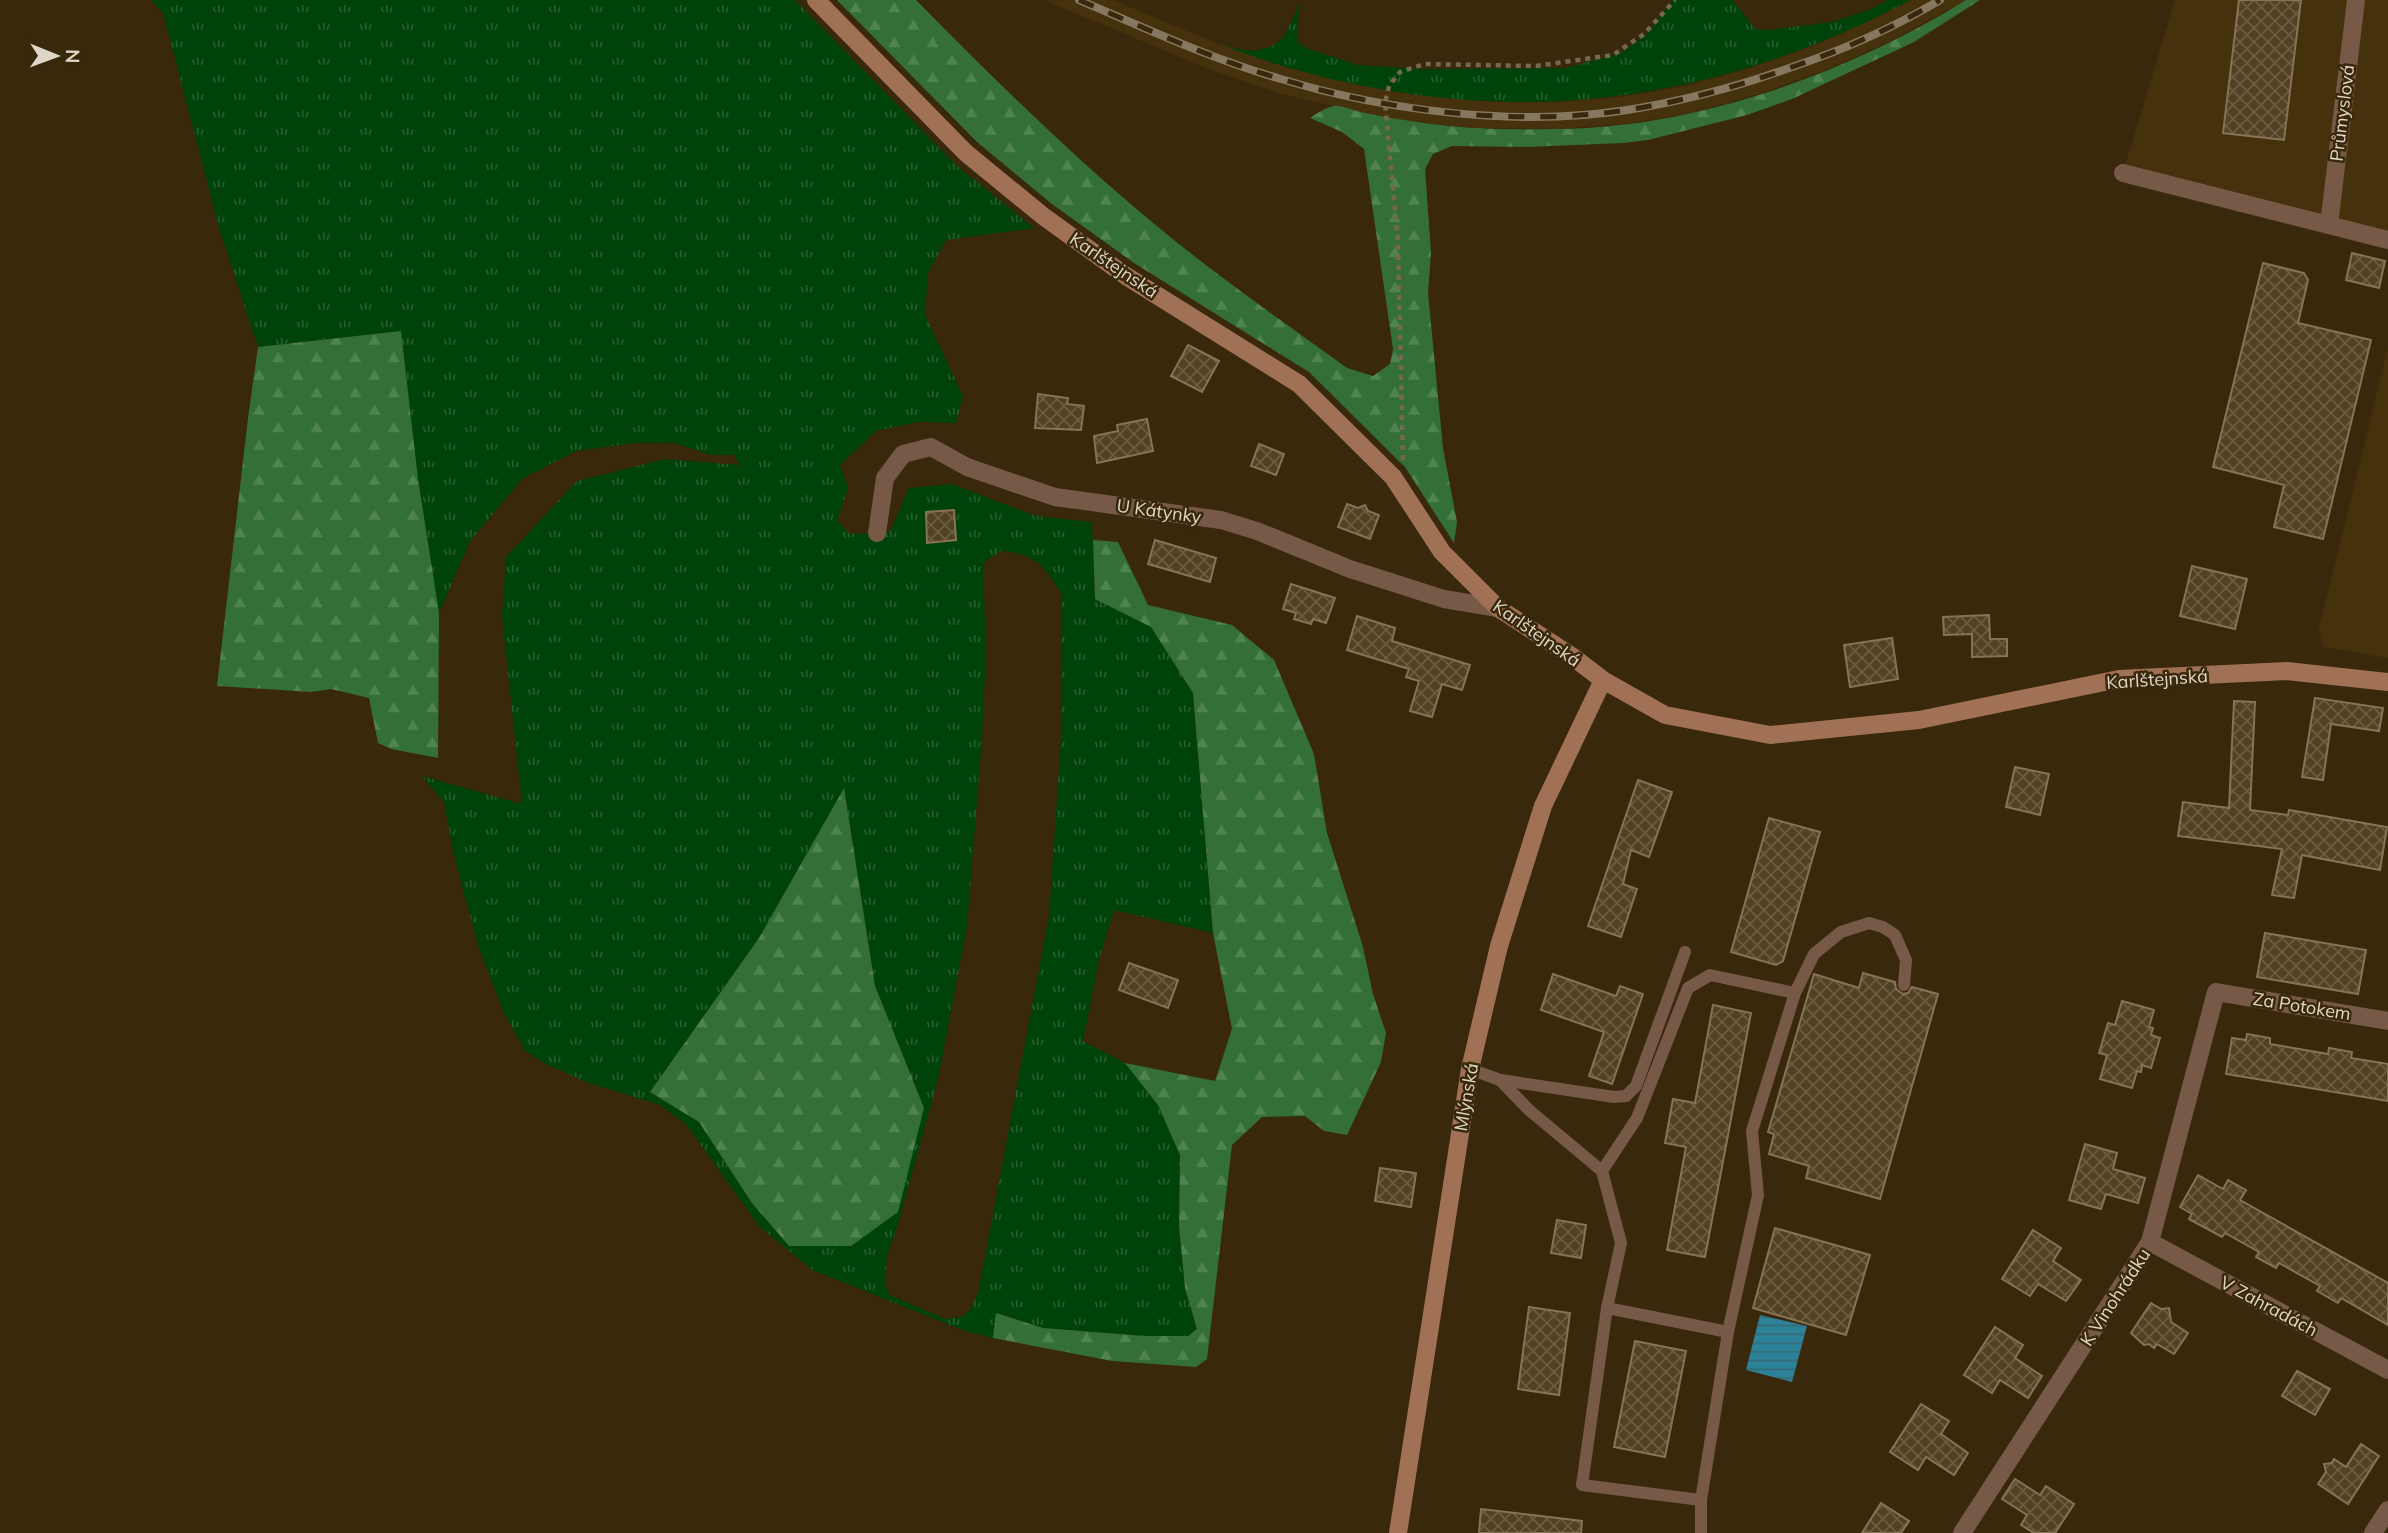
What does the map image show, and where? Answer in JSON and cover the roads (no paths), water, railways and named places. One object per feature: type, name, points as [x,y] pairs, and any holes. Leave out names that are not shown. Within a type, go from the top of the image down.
[{"type":"main road","name":"Karlštejnská","points":[[816,0],[966,153],[1043,216],[1126,276],[1299,384],[1393,477],[1442,552],[1498,608],[1603,680],[1665,715],[1770,735],[1919,720],[2119,679],[2287,671],[2388,682]]},
{"type":"main road","name":"Mlýnská","points":[[1398,1533],[1470,1069],[1499,946],[1543,806],[1603,680]]},
{"type":"street","name":"Průmyslová","points":[[2329,225],[2356,0]]},
{"type":"street","points":[[2123,173],[2388,240]]},
{"type":"street","name":"U Kátynky","points":[[877,533],[885,478],[903,454],[931,447],[967,467],[1055,497],[1221,520],[1257,531],[1350,569],[1444,599],[1498,608]]},
{"type":"street","name":"Za Potokem","points":[[2216,992],[2388,1020]]},
{"type":"street","name":"K Vinohrádku","points":[[1962,1533],[2150,1242],[2216,992]]},
{"type":"street","name":"V Zahradách","points":[[2150,1242],[2388,1370]]},
{"type":"street","points":[[2373,1533],[2388,1510]]},
{"type":"lane","points":[[1701,1533],[1700,1500],[1728,1332],[1758,1195],[1752,1131],[1795,993],[1814,954],[1841,932],[1869,923],[1883,927],[1895,935],[1906,960],[1904,985]]},
{"type":"lane","points":[[1470,1069],[1500,1080],[1614,1097],[1626,1096],[1636,1086],[1685,952]]},
{"type":"lane","points":[[1602,1171],[1637,1118],[1688,988],[1710,975],[1795,993]]},
{"type":"lane","points":[[1500,1080],[1529,1110],[1602,1171],[1620,1243],[1607,1308],[1582,1486],[1700,1500]]},
{"type":"lane","points":[[1607,1308],[1728,1332]]},
{"type":"water","points":[[1760,1315],[1807,1326],[1792,1382],[1746,1370]]},
{"type":"railway","points":[[1079,0],[1229,62],[1322,90],[1364,100],[1452,113],[1542,117],[1627,110],[1733,86],[1851,45],[1940,0]]}]
